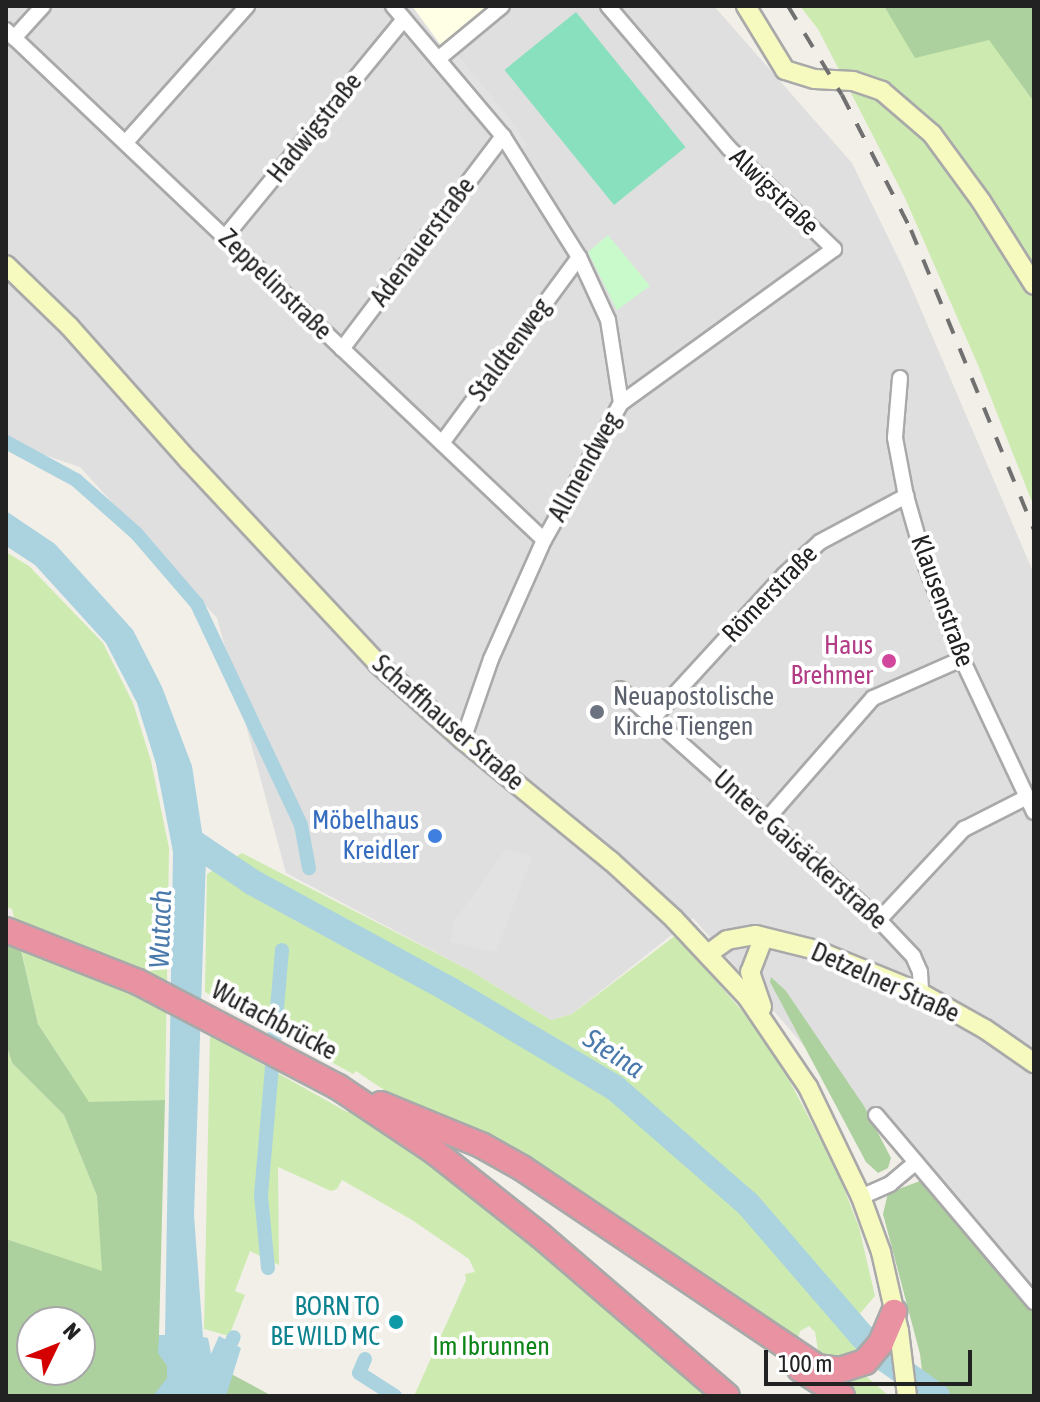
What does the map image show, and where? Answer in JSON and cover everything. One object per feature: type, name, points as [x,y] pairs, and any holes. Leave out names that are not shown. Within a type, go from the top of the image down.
[{"type":"highway","name":"Wutachbrücke","points":[[6,930],[138,982],[338,1087]]},
{"type":"highway","points":[[338,1087],[481,1145],[801,1359],[828,1370],[853,1369],[875,1354],[894,1323]]},
{"type":"highway","points":[[338,1087],[447,1161],[541,1236],[727,1396]]},
{"type":"highway","points":[[561,1196],[630,1252],[842,1396]]},
{"type":"main road","points":[[746,6],[785,70],[815,79],[853,81],[882,91],[932,134],[981,201],[1034,285]]},
{"type":"main road","name":"Schaffhauser Straße","points":[[6,265],[69,326],[189,461],[378,664],[463,740],[611,861],[726,972],[770,1028],[827,1120],[861,1197],[881,1252],[907,1396]]},
{"type":"main road","points":[[708,954],[741,936],[766,941]]},
{"type":"main road","points":[[726,972],[766,941]]},
{"type":"main road","points":[[766,941],[750,972],[770,1028]]},
{"type":"main road","name":"Detzelner Straße","points":[[766,941],[816,950],[921,993],[985,1029],[1034,1063]]},
{"type":"street","points":[[10,34],[43,6]]},
{"type":"street","points":[[126,142],[247,6]]},
{"type":"street","name":"Allmendweg","points":[[393,6],[503,136],[579,257],[608,320],[621,403],[544,540],[491,659],[463,740]]},
{"type":"street","points":[[438,59],[502,6]]},
{"type":"street","name":"Alwigstraße","points":[[608,6],[729,148],[834,249],[621,403]]},
{"type":"street","name":"Hadwigstraße","points":[[225,237],[404,19]]},
{"type":"street","name":"Zeppelinstraße","points":[[10,34],[544,540]]},
{"type":"street","name":"Adenauerstraße","points":[[342,349],[503,136]]},
{"type":"street","name":"Staldtenweg","points":[[442,443],[579,257]]},
{"type":"street","name":"Klausenstraße","points":[[900,378],[895,438],[906,496],[926,566],[962,659],[1034,812]]},
{"type":"street","name":"Römerstraße","points":[[653,718],[784,575],[820,542],[906,496]]},
{"type":"street","points":[[767,819],[873,698],[962,659]]},
{"type":"street","name":"Untere Gaisäckerstraße","points":[[620,689],[879,920],[913,956],[920,972],[921,993]]},
{"type":"street","points":[[879,920],[964,829],[1027,797]]},
{"type":"street","points":[[876,1115],[1034,1302]]},
{"type":"street","points":[[861,1197],[890,1184],[916,1162]]},
{"type":"shaded area","points":[[6,6],[714,6],[852,163],[904,270],[1034,574],[1034,1311],[693,918],[572,1014],[551,1020],[471,971],[286,873],[217,618],[80,467],[6,442]]},
{"type":"shaded area","points":[[412,6],[493,6],[443,48]]},
{"type":"shaded area","points":[[456,53],[515,125],[527,144],[522,152],[449,58]]},
{"type":"shaded area","points":[[506,849],[532,857],[496,952],[450,942],[454,922]]},
{"type":"green space","points":[[800,6],[884,6],[916,57],[989,39],[1034,102],[1034,507],[978,365],[905,198],[818,29]]},
{"type":"green space","points":[[884,6],[1034,6],[1034,102],[989,40],[915,58]]},
{"type":"green space","points":[[576,12],[686,147],[614,205],[505,70]]},
{"type":"green space","points":[[608,235],[650,286],[617,310],[588,252]]},
{"type":"green space","points":[[6,552],[29,566],[103,643],[133,703],[151,761],[169,848],[165,1100],[89,1103],[38,1024],[12,909],[6,907]]},
{"type":"green space","points":[[242,853],[471,971],[551,1020],[572,1014],[676,935],[743,1012],[779,1061],[837,1171],[859,1227],[875,1296],[857,1317],[874,1333],[857,1356],[843,1360],[819,1356],[815,1332],[809,1326],[800,1331],[796,1346],[488,1138],[393,1096],[356,1071],[353,1074],[205,992],[207,874]]},
{"type":"green space","points":[[6,945],[21,950],[38,1024],[89,1102],[165,1100],[159,1335],[272,1396],[6,1396],[6,1239],[102,1271],[97,1196],[64,1115],[12,1063],[6,1044]]},
{"type":"green space","points":[[771,977],[786,991],[864,1106],[891,1158],[888,1168],[878,1173],[866,1162],[770,982]]},
{"type":"green space","name":"Im Ibrunnen","points":[[210,1035],[347,1112],[351,1109],[401,1140],[470,1191],[620,1316],[708,1396],[414,1396],[466,1280],[465,1274],[475,1272],[469,1259],[412,1220],[342,1180],[337,1189],[331,1191],[278,1167],[279,1265],[250,1251],[235,1291],[245,1295],[229,1336],[204,1329]]},
{"type":"green space","points":[[6,1044],[12,1063],[64,1115],[97,1196],[103,1272],[6,1239]]},
{"type":"green space","points":[[920,1181],[1034,1311],[1034,1396],[925,1396],[920,1354],[883,1214],[888,1193]]},
{"type":"green space","points":[[860,1371],[889,1396],[857,1396],[829,1377]]},
{"type":"water","points":[[6,511],[55,544],[133,630],[162,687],[192,766],[206,858],[194,1215],[203,1337],[208,1338],[211,1354],[219,1336],[241,1348],[226,1396],[153,1396],[167,1378],[167,1366],[158,1353],[159,1335],[165,1335],[173,852],[156,764],[137,703],[106,643],[35,565],[6,546]]},
{"type":"waterway","points":[[6,442],[76,480],[136,533],[197,604],[301,825],[309,868]]},
{"type":"waterway","name":"Steina","points":[[194,843],[252,882],[450,990],[615,1088],[748,1204],[885,1359],[937,1396]]},
{"type":"waterway","points":[[268,1268],[261,1195],[282,950]]},
{"type":"waterway","points":[[224,1358],[234,1337]]},
{"type":"waterway","points":[[365,1359],[359,1373],[395,1396]]},
{"type":"railway","points":[[788,6],[842,95],[911,230],[1034,530]]},
{"type":"place","name":"Haus Brehmer","points":[[889,661]]},
{"type":"place","name":"Neuapostolische Kirche Tiengen","points":[[597,712]]},
{"type":"place","name":"Möbelhaus Kreidler","points":[[435,836]]},
{"type":"place","name":"BORN TO BE WILD MC","points":[[396,1322]]},
{"type":"water label","name":"Wutach","points":[[160,929]]}]
